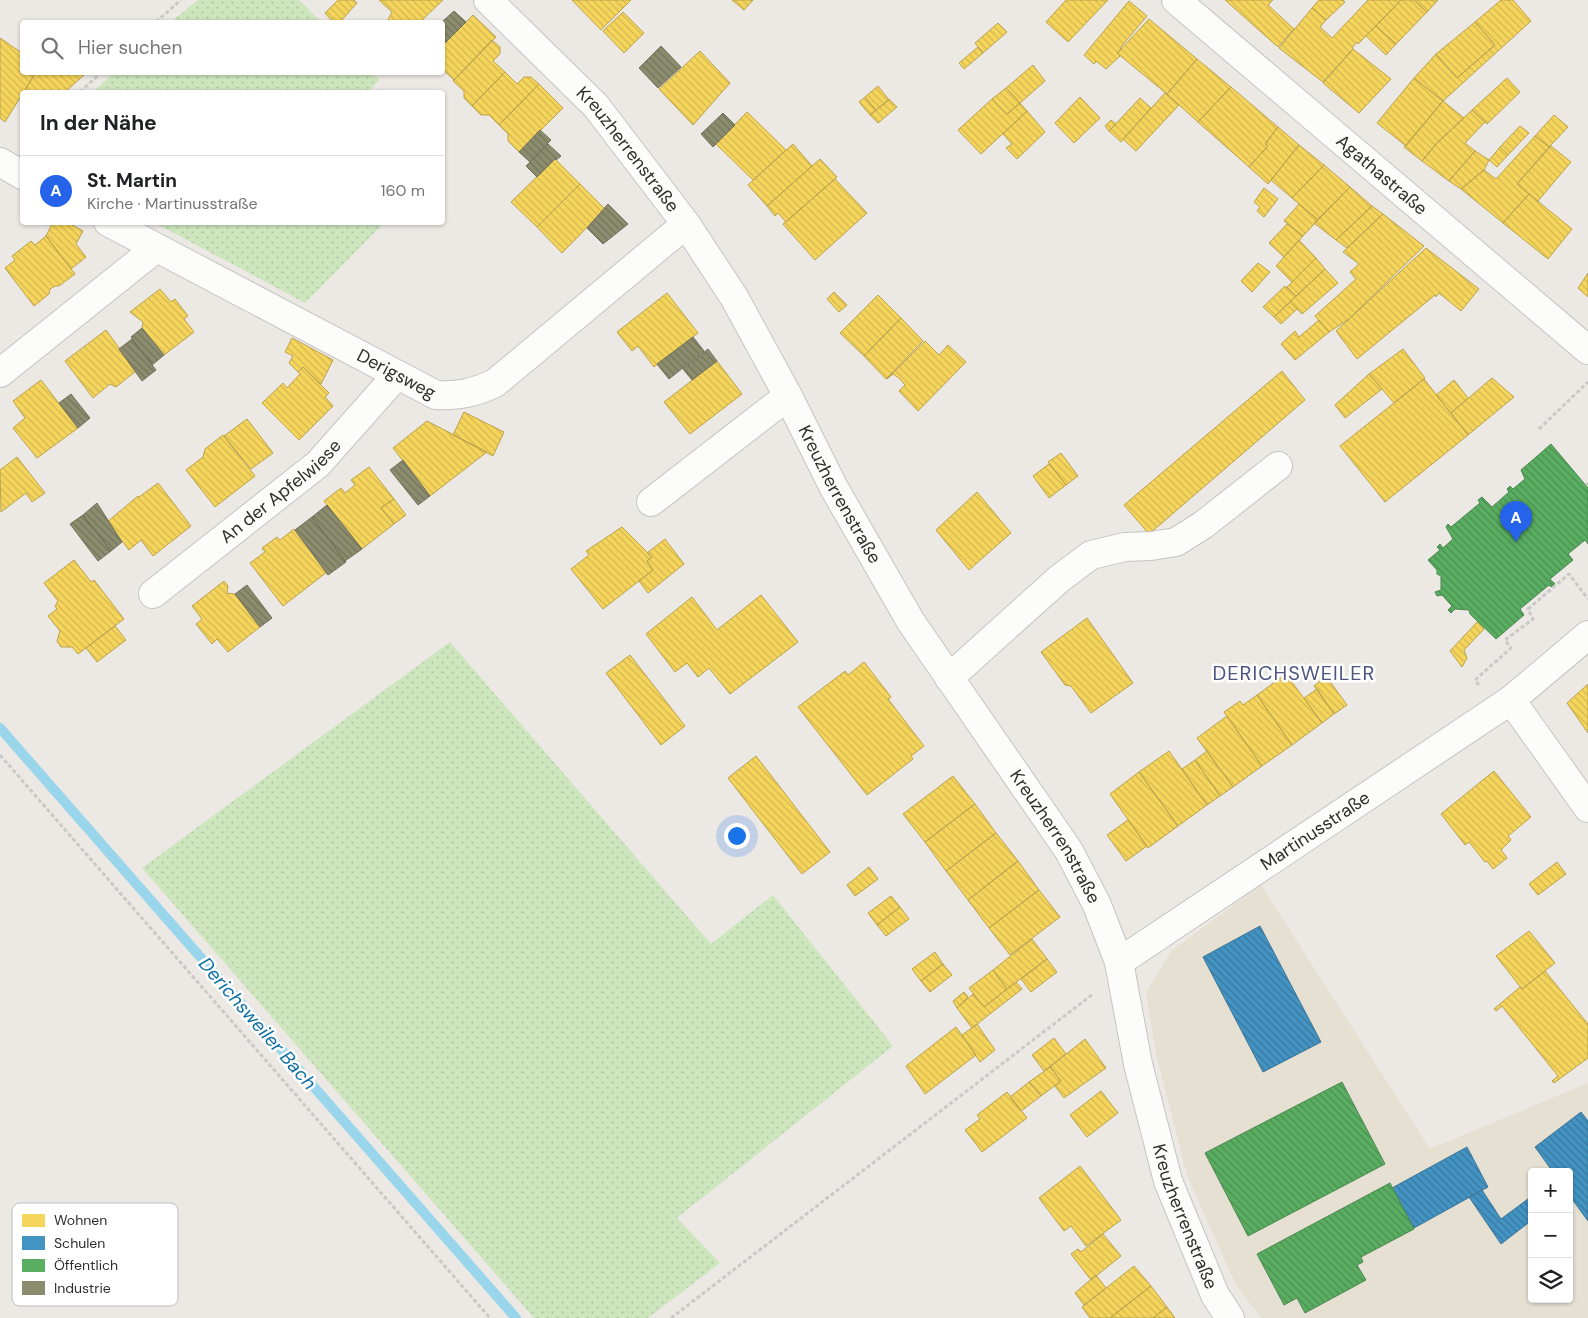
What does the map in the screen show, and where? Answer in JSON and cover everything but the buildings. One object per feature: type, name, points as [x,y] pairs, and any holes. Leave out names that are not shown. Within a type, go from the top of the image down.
[{"type":"street","name":"Kreuzherrenstraße","points":[[488,0],[596,106],[686,224],[734,297],[788,396],[834,488],[911,622],[1069,851],[1097,904],[1119,962],[1138,1064],[1168,1182],[1216,1296],[1230,1318]]},
{"type":"street","name":"Agathastraße","points":[[1176,0],[1588,350]]},
{"type":"street","points":[[0,162],[20,174]]},
{"type":"street","name":"Derigsweg","points":[[113,225],[155,249],[436,395],[459,396],[476,392],[496,383],[686,224]]},
{"type":"street","points":[[0,373],[155,249]]},
{"type":"street","name":"An der Apfelwiese","points":[[153,594],[318,464],[397,375]]},
{"type":"street","points":[[651,502],[788,396]]},
{"type":"street","points":[[949,678],[1059,579],[1091,555],[1125,547],[1151,546],[1176,542],[1203,525],[1278,466]]},
{"type":"street","name":"Martinusstraße","points":[[1119,962],[1505,704],[1588,635]]},
{"type":"street","points":[[1505,704],[1588,808]]},
{"type":"path","points":[[158,20],[181,0]]},
{"type":"path","points":[[82,90],[99,75]]},
{"type":"path","points":[[1539,429],[1585,385]]},
{"type":"path","points":[[1514,652],[1505,640],[1533,619],[1528,609],[1569,574],[1588,599]]},
{"type":"path","points":[[1505,704],[1475,680],[1511,648]]},
{"type":"path","points":[[0,754],[490,1318]]},
{"type":"path","points":[[671,1318],[1100,988]]},
{"type":"shaded area","points":[[1261,885],[1430,1149],[1588,1083],[1588,1318],[1261,1318],[1236,1285],[1187,1175],[1156,1054],[1146,993],[1171,951]]},
{"type":"green space","points":[[198,0],[299,0],[319,20],[173,20]]},
{"type":"green space","points":[[112,75],[374,75],[379,80],[371,90],[95,90]]},
{"type":"green space","points":[[159,225],[382,225],[305,303]]},
{"type":"green space","points":[[450,642],[711,944],[773,895],[893,1046],[677,1218],[720,1263],[648,1318],[534,1318],[142,868]]},
{"type":"waterway","name":"Derichsweiler Bach","points":[[0,728],[516,1318]]},
{"type":"place","name":"St. Martin","points":[[1516,542]]},
{"type":"district","name":"DERICHSWEILER","points":[[1294,673]]}]
